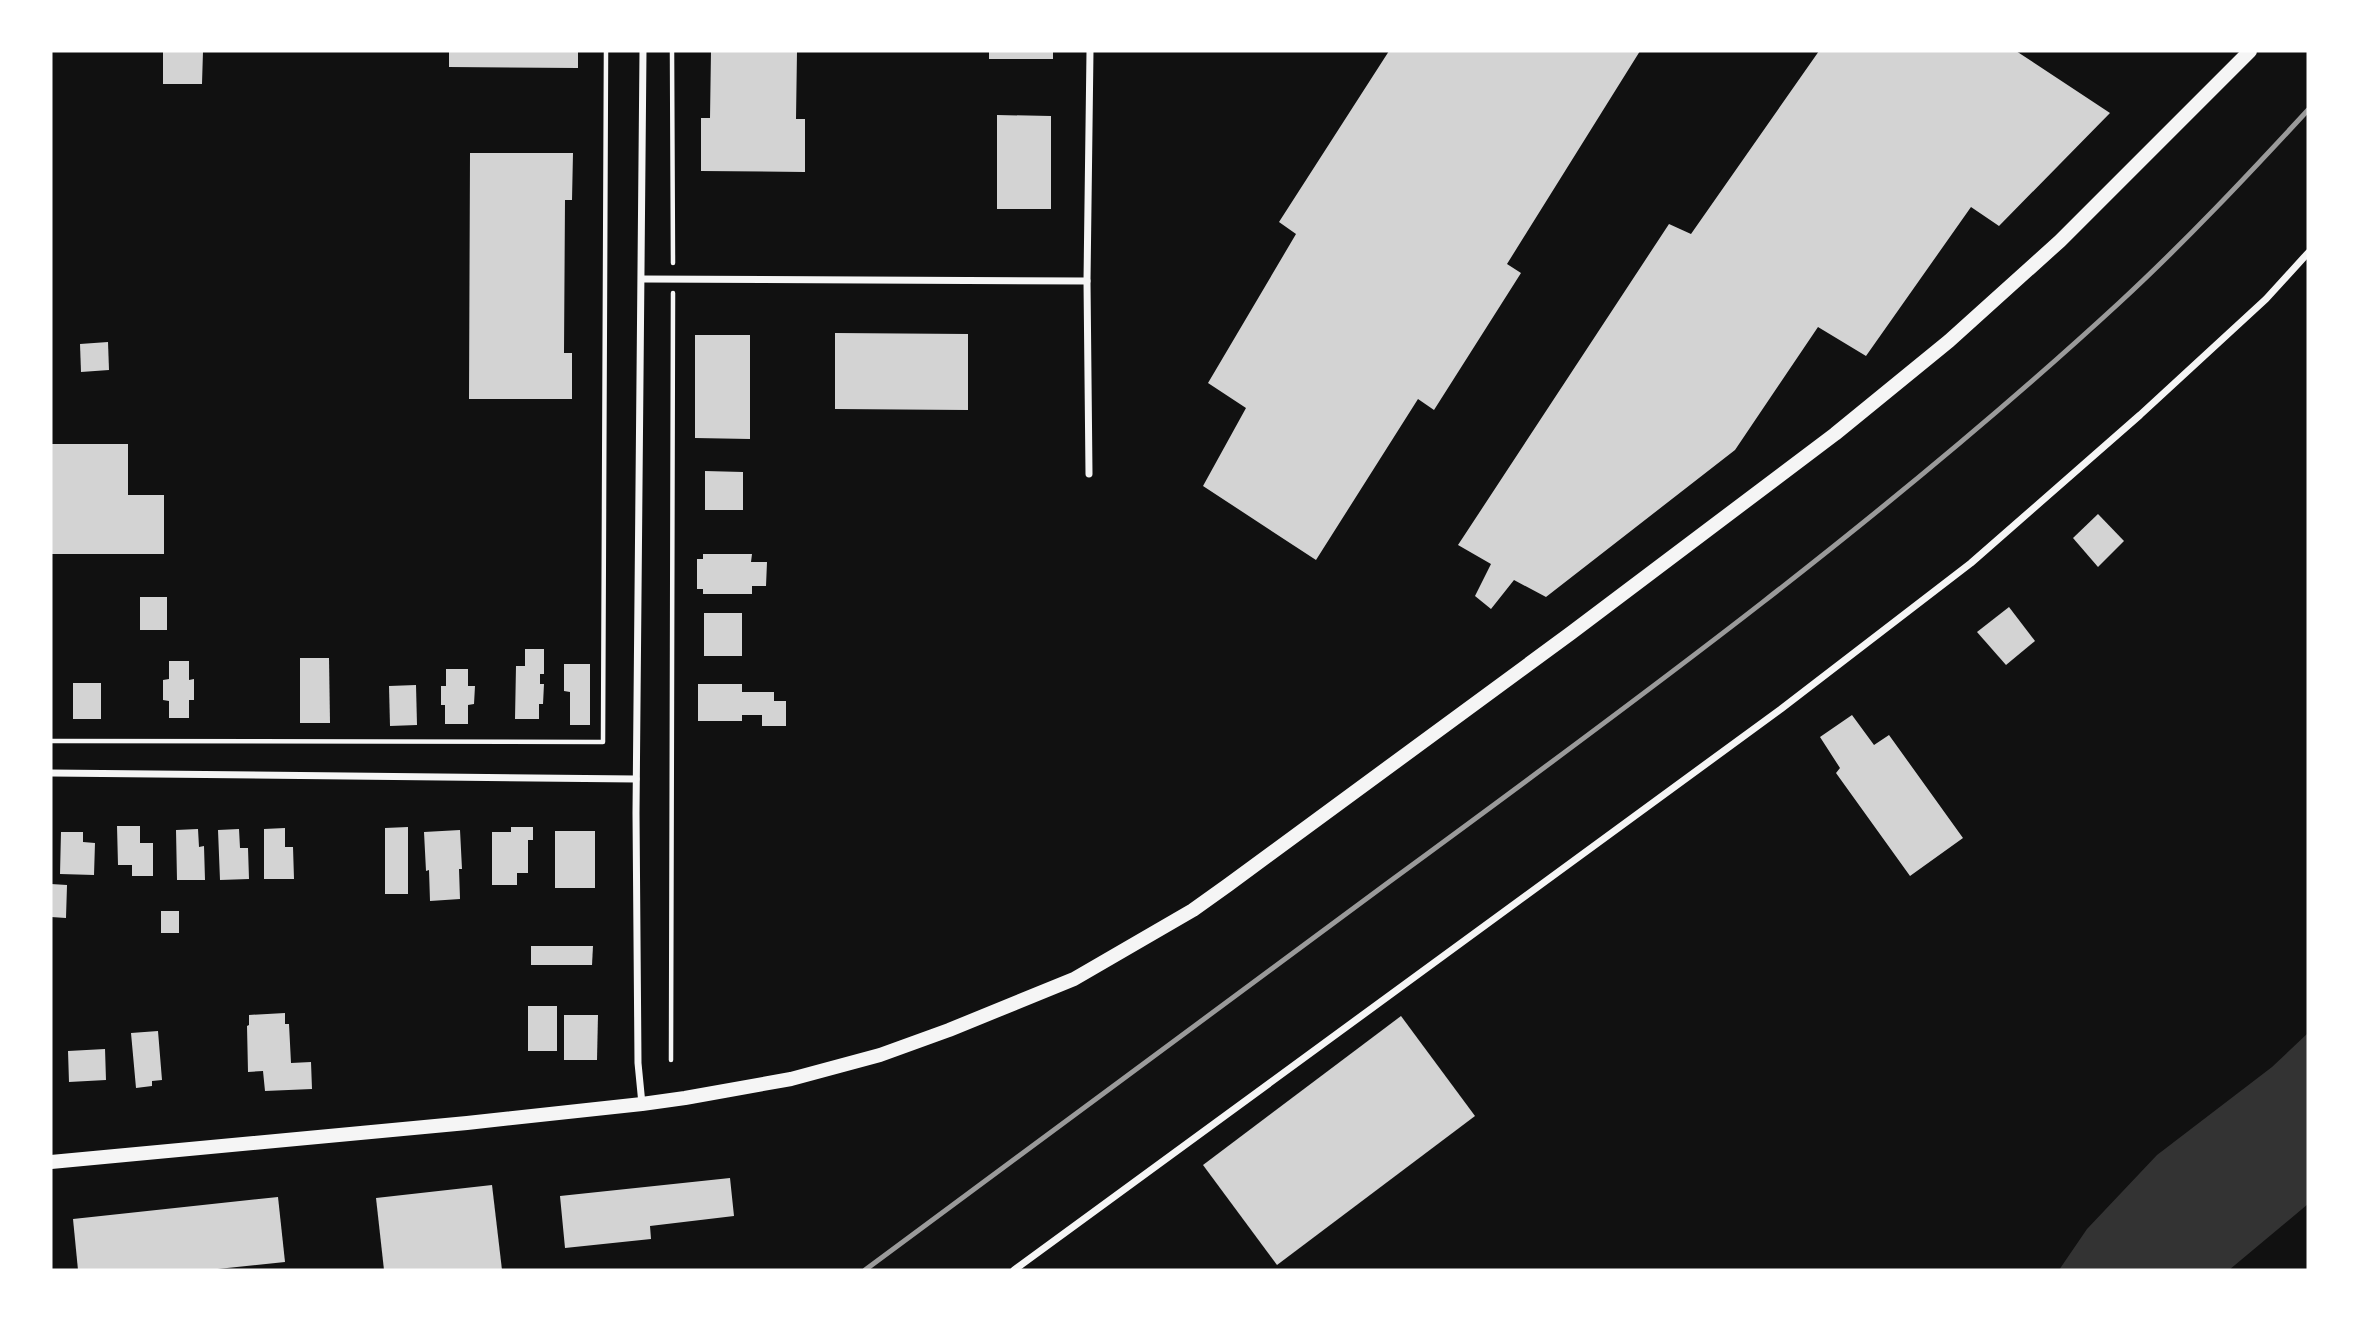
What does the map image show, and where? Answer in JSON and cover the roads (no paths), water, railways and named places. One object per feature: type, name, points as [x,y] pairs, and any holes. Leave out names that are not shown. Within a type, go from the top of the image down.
[{"type":"main road","points":[[51,1162],[467,1123],[685,1098],[791,1079],[880,1055],[1074,979],[1194,910],[1571,633],[1835,434],[1949,341],[2060,241],[2248,52]]},
{"type":"street","points":[[642,1104],[638,1063],[636,779],[643,51]]},
{"type":"street","points":[[1089,474],[1087,281],[1090,51]]},
{"type":"street","points":[[1014,1270],[1781,709],[1971,563],[2140,415],[2266,299],[2308,253]]},
{"type":"street","points":[[642,279],[1087,281]]},
{"type":"street","points":[[51,774],[636,779]]},
{"type":"railway","points":[[865,1270],[1577,744],[1854,530],[1944,457],[2119,303],[2168,256],[2308,110]]}]
